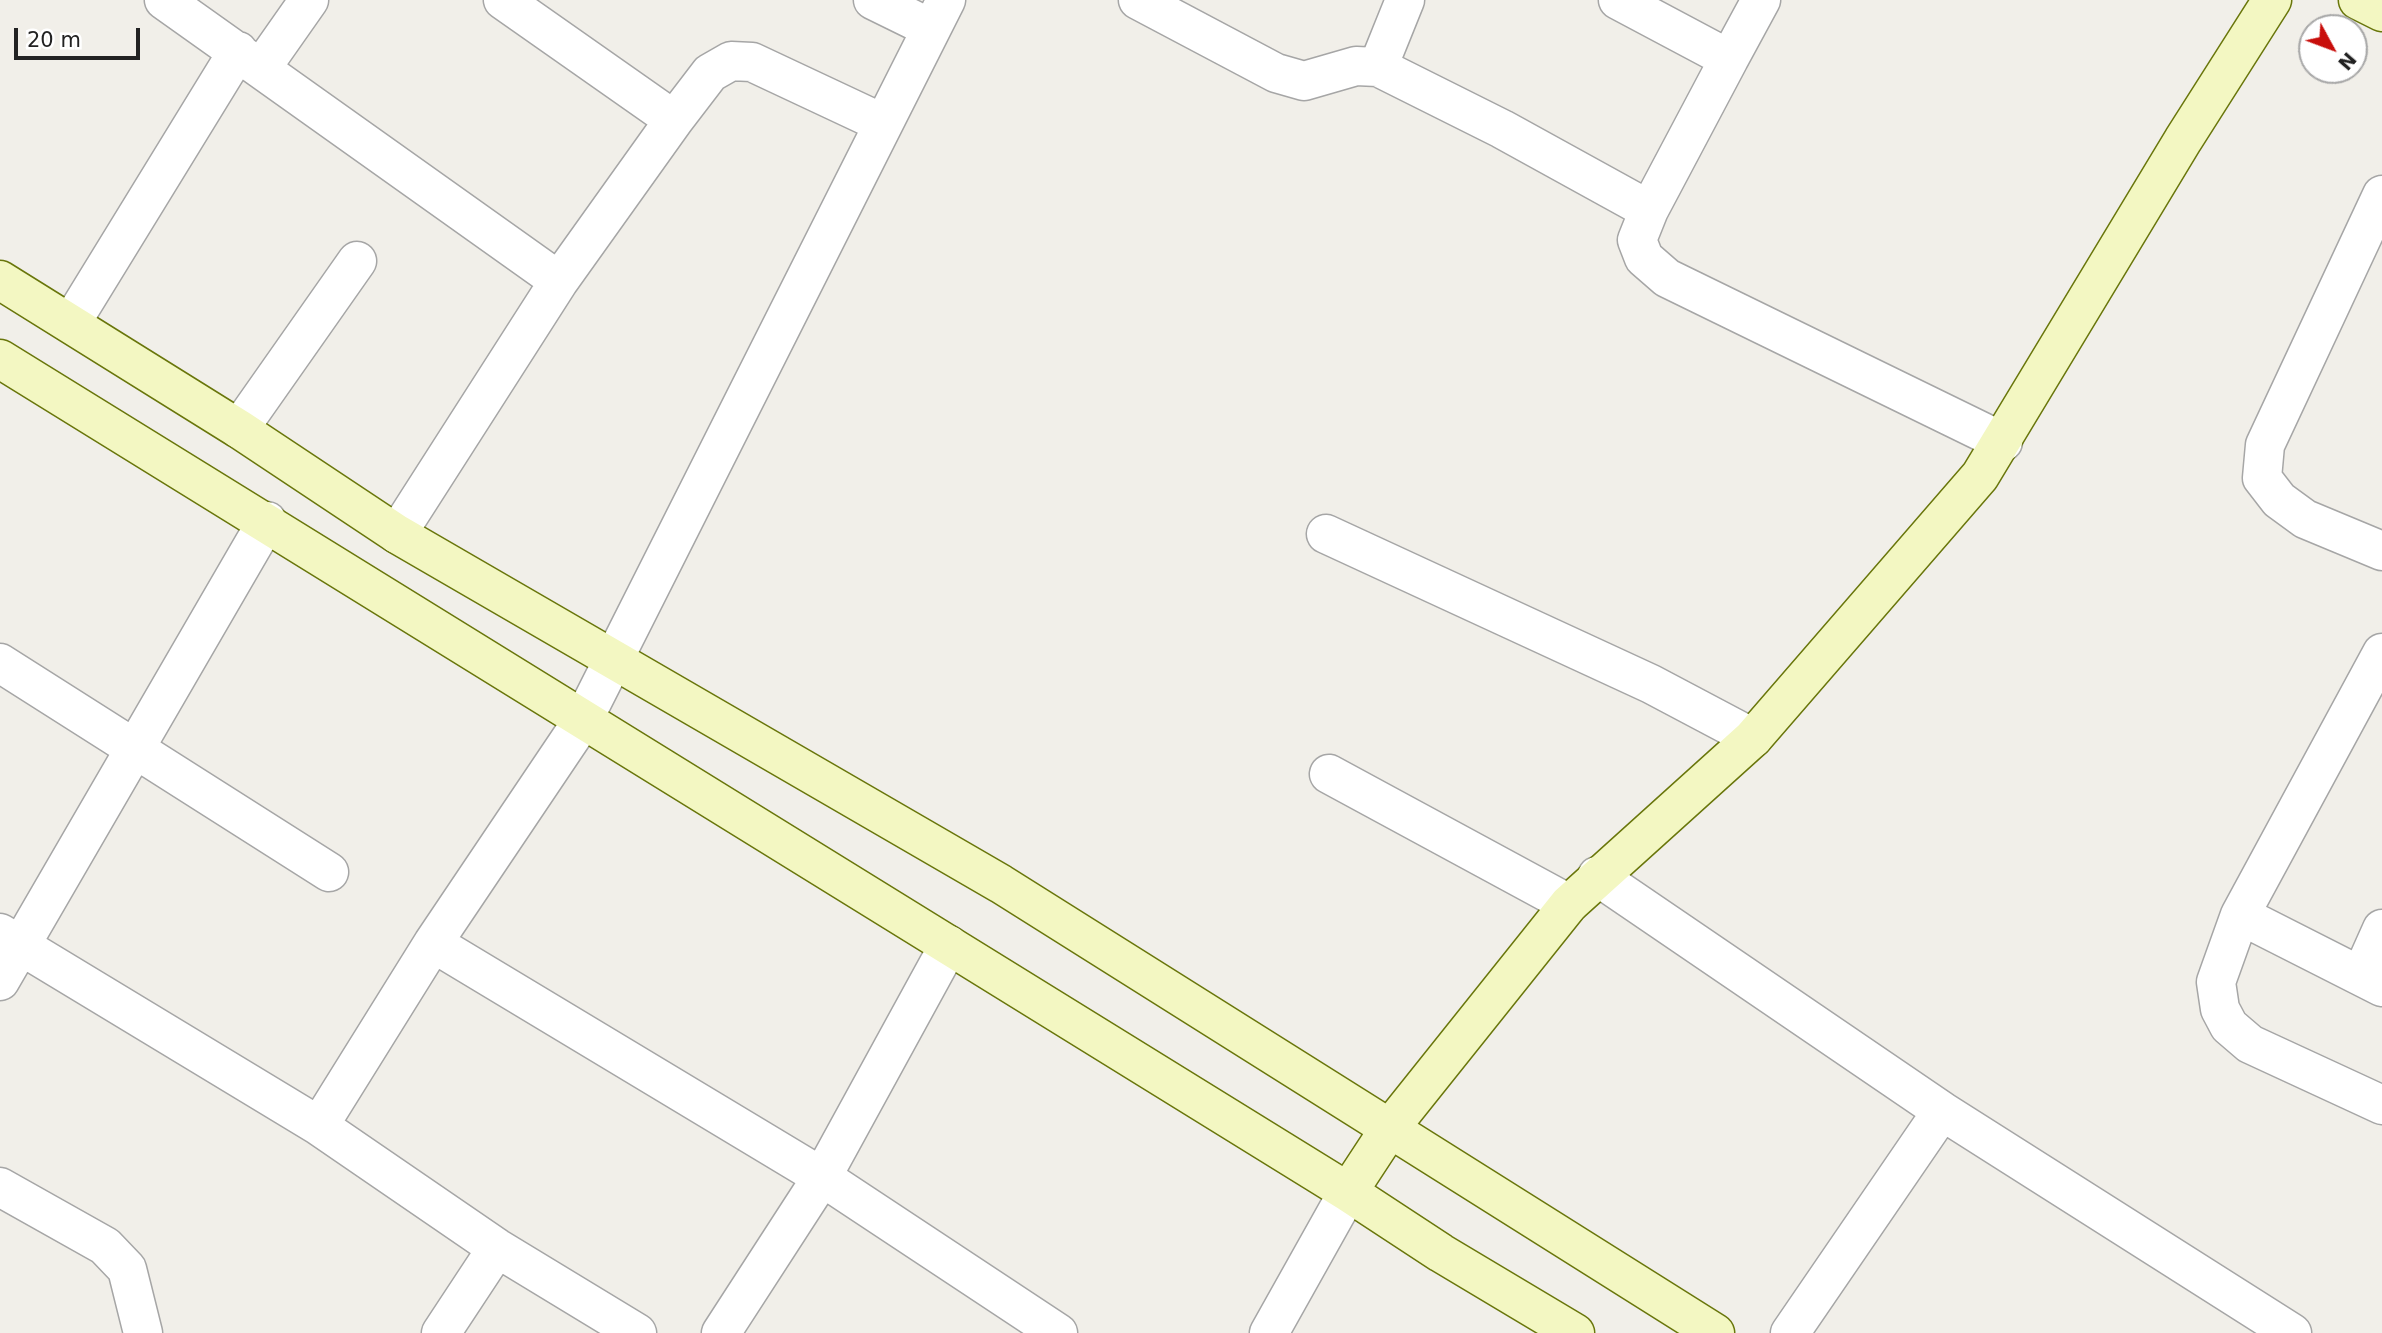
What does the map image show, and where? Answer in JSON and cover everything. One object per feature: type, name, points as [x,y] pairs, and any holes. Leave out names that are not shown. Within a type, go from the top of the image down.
[{"type":"street","points":[[164,0],[559,281]]},
{"type":"street","points":[[71,323],[250,59],[309,0]]},
{"type":"street","points":[[503,0],[674,120]]},
{"type":"street","points":[[319,1126],[433,943],[583,720],[938,14],[873,0]]},
{"type":"street","points":[[1138,0],[1276,73],[1304,81],[1356,65],[1378,67],[1502,129],[1649,209]]},
{"type":"street","points":[[1378,67],[1405,0]]},
{"type":"street","points":[[1618,0],[1729,59]]},
{"type":"street","points":[[1761,0],[1649,209],[1637,240],[1644,258],[1667,278],[2003,442]]},
{"type":"street","points":[[1269,1333],[1348,1192],[1390,1128],[1569,904],[1752,738],[1980,476],[2003,442],[2183,140],[2272,0]]},
{"type":"street","points":[[2358,0],[2382,12]]},
{"type":"street","points":[[397,534],[559,281],[710,73],[731,61],[752,62],[882,123]]},
{"type":"street","points":[[2382,195],[2264,445],[2262,478],[2279,500],[2305,519],[2382,551]]},
{"type":"street","points":[[239,429],[357,261]]},
{"type":"street","points":[[0,280],[239,429],[397,534],[1000,884],[1715,1333]]},
{"type":"street","points":[[0,359],[1348,1192],[1563,1330]]},
{"type":"street","points":[[0,981],[10,939],[133,747],[267,522]]},
{"type":"street","points":[[1326,534],[1651,684],[1752,738]]},
{"type":"street","points":[[2382,653],[2240,915],[2216,982],[2220,1009],[2229,1026],[2250,1044],[2382,1105]]},
{"type":"street","points":[[0,663],[329,872]]},
{"type":"street","points":[[1329,774],[1569,904]]},
{"type":"street","points":[[1597,876],[1941,1111],[2292,1333]]},
{"type":"street","points":[[2240,915],[2371,981],[2382,929]]},
{"type":"street","points":[[10,939],[319,1126],[497,1248],[637,1333]]},
{"type":"street","points":[[433,943],[821,1177],[1058,1333]]},
{"type":"street","points":[[721,1333],[821,1177],[949,945]]},
{"type":"street","points":[[1790,1333],[1941,1111]]},
{"type":"street","points":[[0,1187],[106,1246],[127,1269],[144,1333]]},
{"type":"street","points":[[442,1333],[497,1248]]}]
